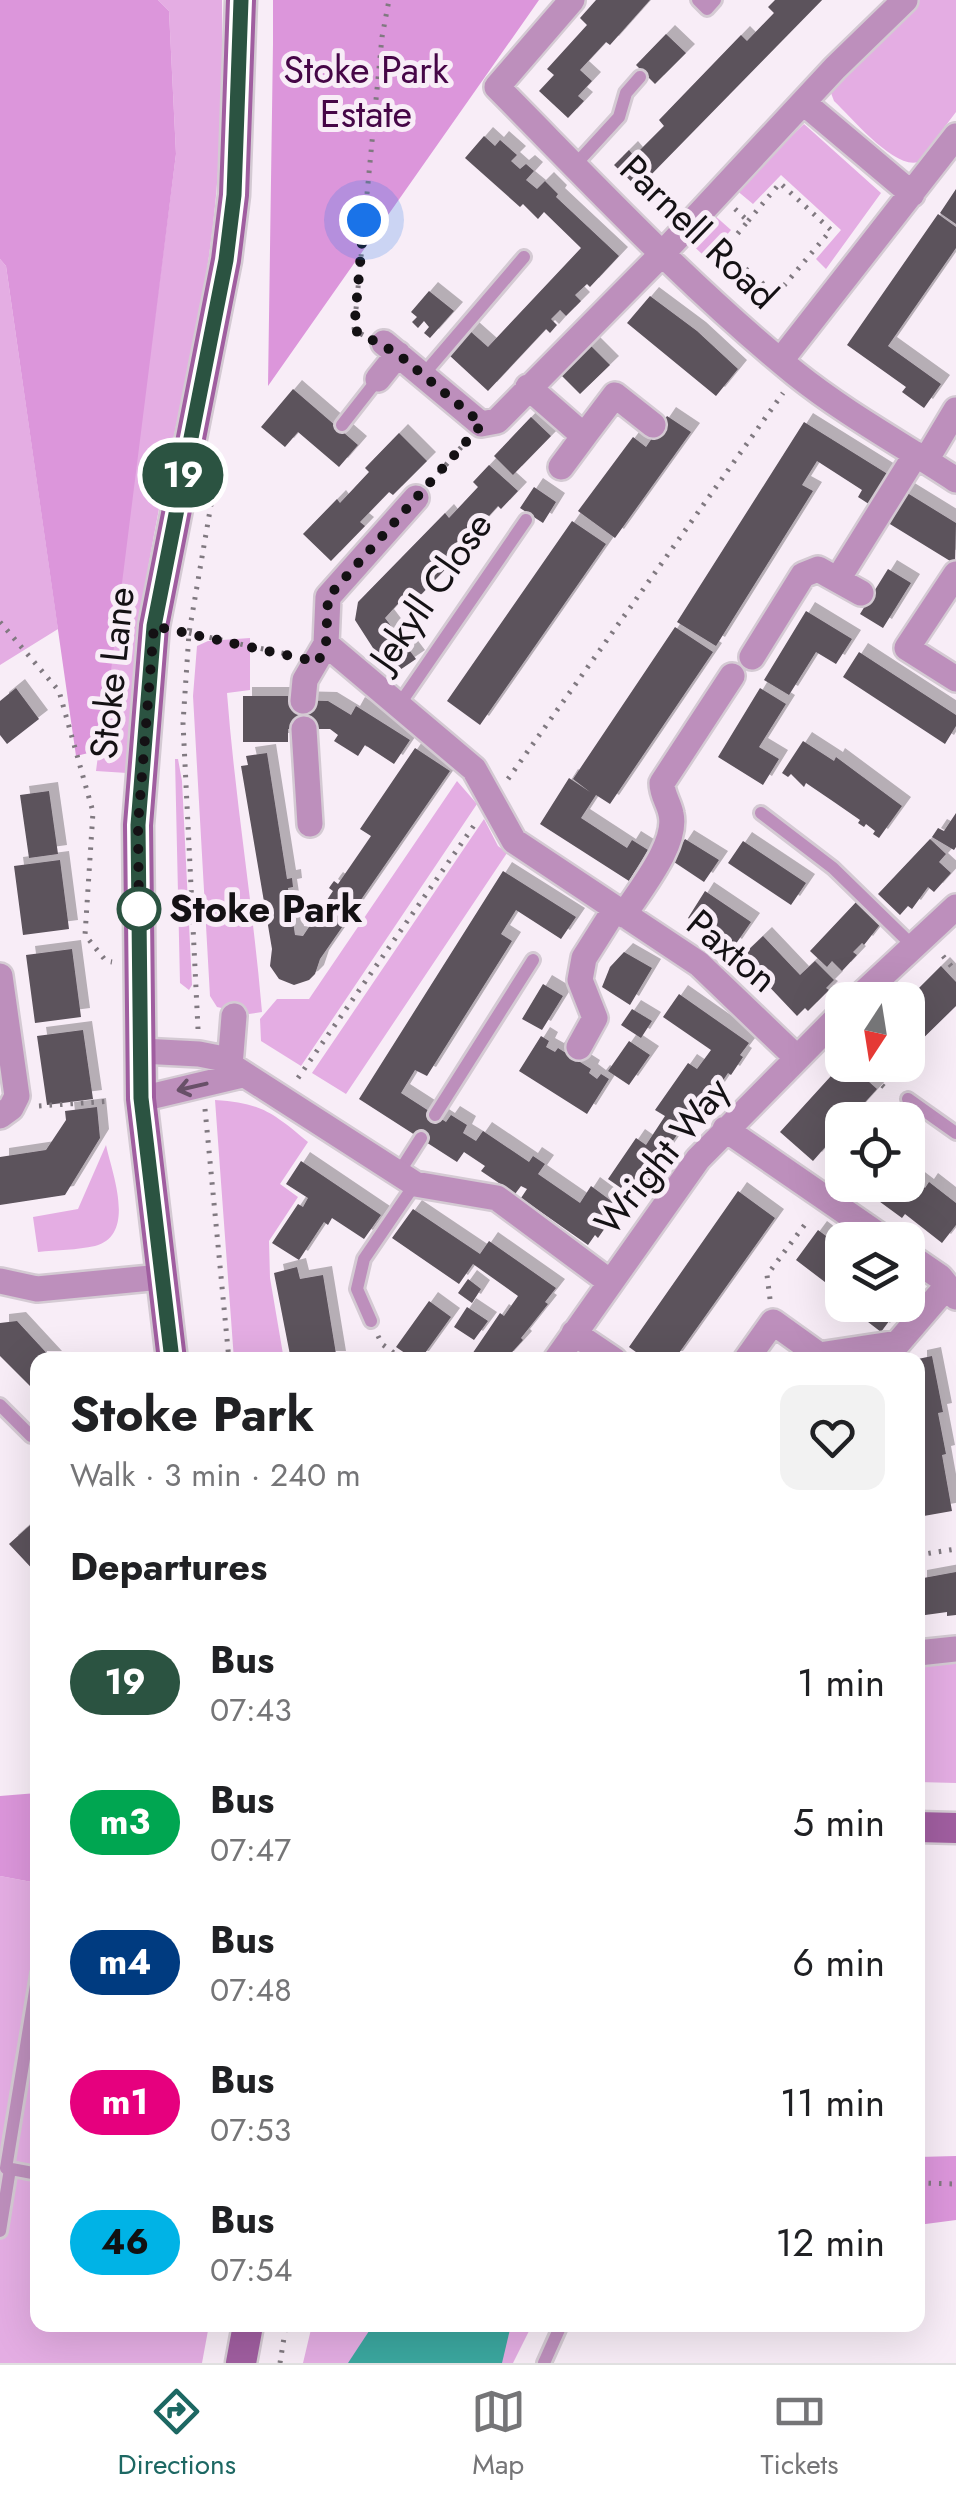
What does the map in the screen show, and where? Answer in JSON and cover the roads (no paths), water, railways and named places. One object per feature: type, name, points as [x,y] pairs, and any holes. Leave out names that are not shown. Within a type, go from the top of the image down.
[{"type":"street","name":"Stoke Lane","points":[[171,1352],[141,1098],[138,825],[154,626],[226,260],[234,195],[241,0]]},
{"type":"street","name":"Parnell Road","points":[[572,0],[497,86],[662,254],[788,367],[834,402],[956,480]]},
{"type":"street","points":[[378,379],[391,348],[482,424],[497,421],[905,0]]},
{"type":"street","points":[[804,103],[912,194]]},
{"type":"street","points":[[788,367],[956,136]]},
{"type":"street","points":[[528,388],[584,436]]},
{"type":"street","points":[[561,467],[615,395],[653,425]]},
{"type":"street","points":[[838,579],[956,410]]},
{"type":"street","name":"Jekyll Close","points":[[303,701],[305,680],[322,653],[328,597],[416,498]]},
{"type":"street","points":[[752,657],[803,575],[818,569],[861,593]]},
{"type":"street","points":[[956,574],[907,648],[956,679]]},
{"type":"street","name":"Jekyll Close","points":[[322,653],[398,704],[474,768],[491,803]]},
{"type":"street","points":[[579,1047],[595,1018],[580,980],[584,958],[672,838],[672,816],[662,794],[662,783],[732,676]]},
{"type":"street","points":[[304,729],[310,824]]},
{"type":"street","name":"Paxton","points":[[491,803],[514,841],[699,964],[796,1057]]},
{"type":"street","points":[[875,982],[956,908]]},
{"type":"street","points":[[0,976],[16,1096],[5,1112]]},
{"type":"street","points":[[234,1016],[236,1071]]},
{"type":"street","name":"Wright Way","points":[[561,1352],[698,1159],[825,1029]]},
{"type":"street","points":[[141,1051],[219,1058],[406,1179],[497,1198],[610,1282]]},
{"type":"street","points":[[141,1098],[202,1084],[236,1071]]},
{"type":"street","points":[[725,1129],[860,1222]]},
{"type":"street","points":[[848,1352],[898,1343],[949,1281],[925,1266]]},
{"type":"street","points":[[0,1281],[36,1290],[161,1277]]},
{"type":"street","points":[[752,1352],[773,1322],[813,1352]]},
{"type":"street","points":[[574,1332],[603,1352]]},
{"type":"street","points":[[925,1652],[956,1648]]},
{"type":"street","points":[[925,1827],[956,1828]]},
{"type":"street","points":[[241,2363],[247,2332]]},
{"type":"lane","points":[[698,0],[707,9],[715,0]]},
{"type":"lane","points":[[575,165],[619,118],[626,92],[640,77]]},
{"type":"lane","points":[[423,375],[524,257]]},
{"type":"lane","points":[[342,425],[378,379]]},
{"type":"lane","name":"Jekyll Close","points":[[398,704],[526,520]]},
{"type":"lane","points":[[760,812],[833,868],[912,946]]},
{"type":"lane","points":[[435,1115],[533,960]]},
{"type":"lane","points":[[908,1099],[956,1133]]},
{"type":"lane","points":[[371,1321],[356,1289],[364,1259],[406,1179],[420,1138]]},
{"type":"lane","points":[[0,1405],[30,1435]]},
{"type":"lane","points":[[0,2231],[5,2168],[30,2020]]},
{"type":"lane","points":[[5,2168],[30,2173]]},
{"type":"lane","points":[[544,2363],[558,2332]]},
{"type":"place","name":"Stoke Park","points":[[139,909]]},
{"type":"park label","name":"Stoke Park Estate","points":[[366,92]]}]
